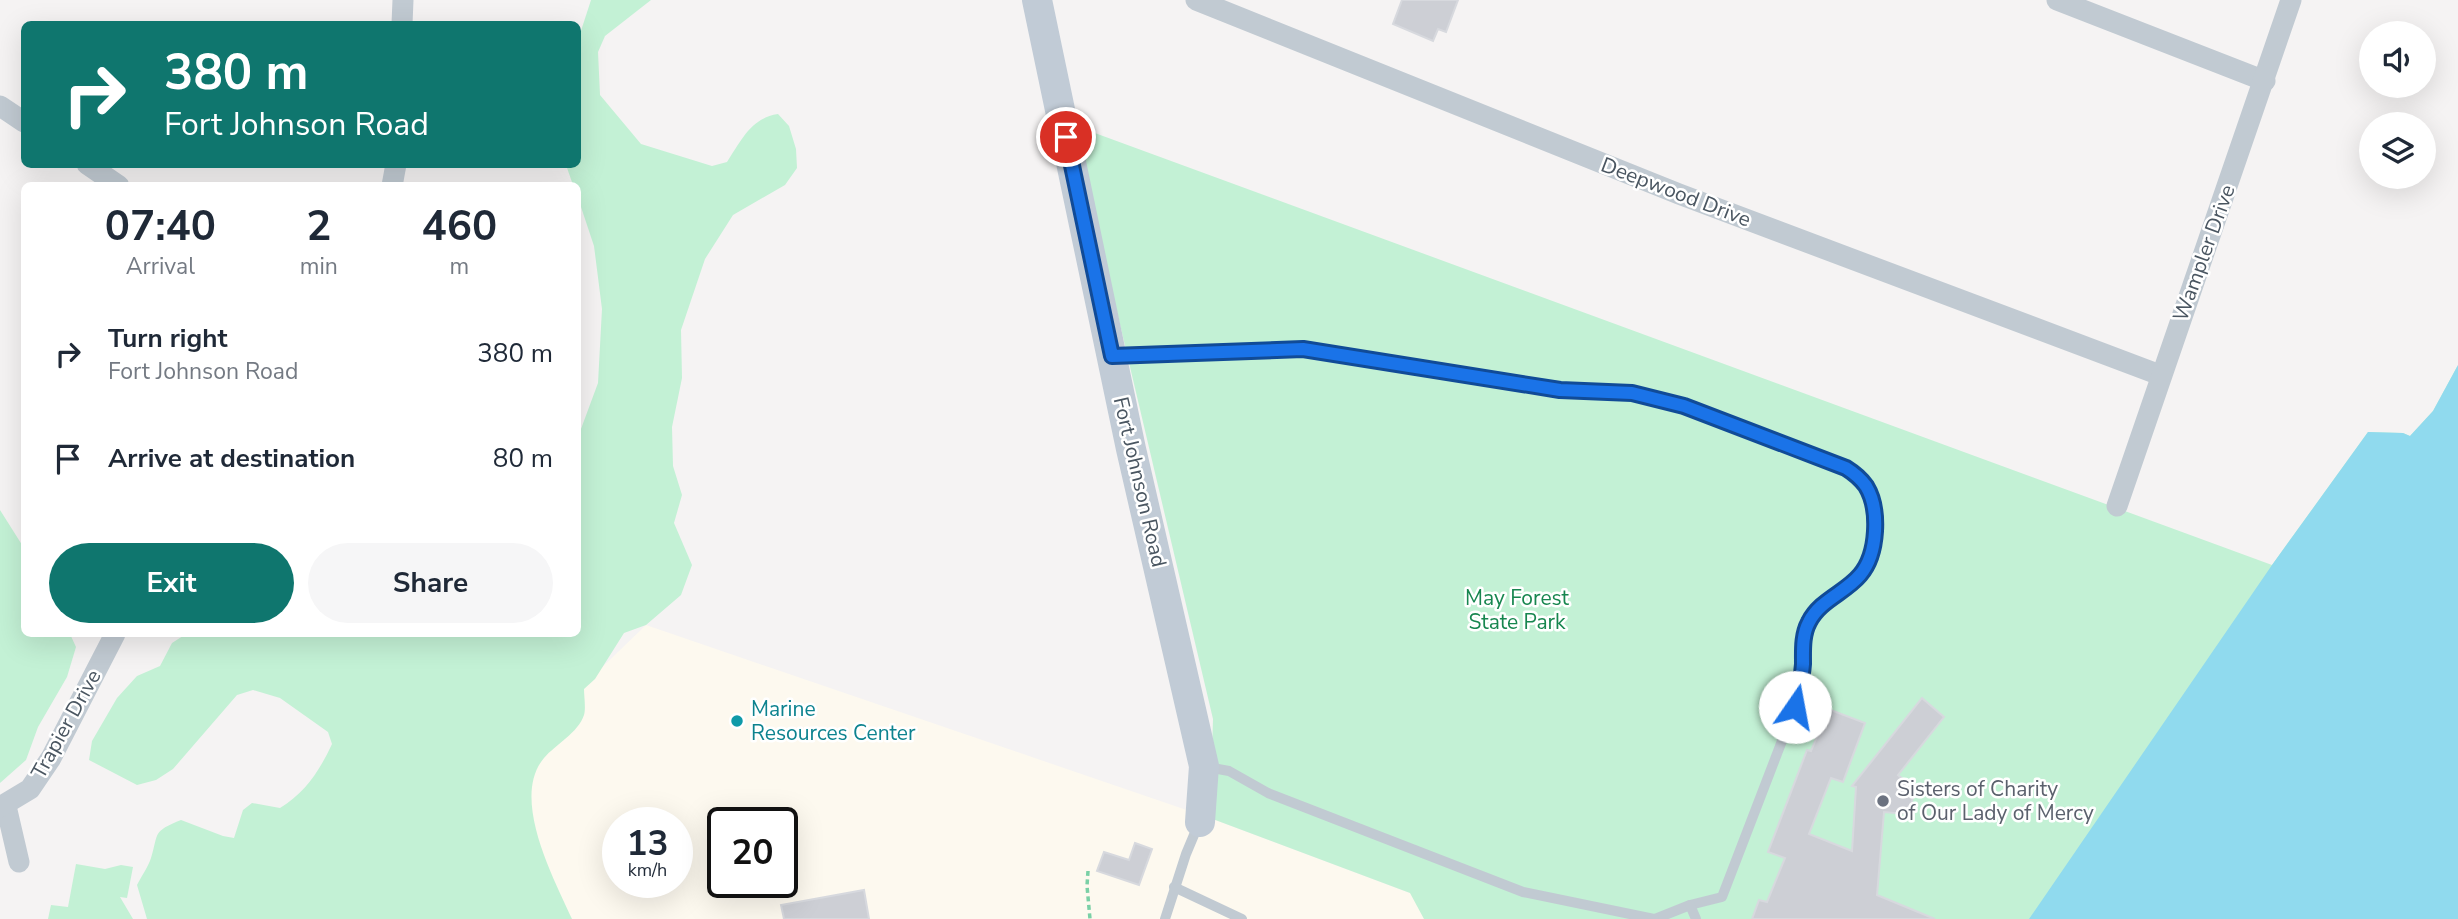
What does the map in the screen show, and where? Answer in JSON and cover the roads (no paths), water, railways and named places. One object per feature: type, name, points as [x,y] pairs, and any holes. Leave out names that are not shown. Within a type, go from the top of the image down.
[{"type":"street","points":[[402,21],[403,0]]},
{"type":"street","name":"Fort Johnson Road","points":[[1037,0],[1112,356],[1204,766],[1200,822]]},
{"type":"street","name":"Deepwood Drive","points":[[1196,0],[1679,194],[2161,375]]},
{"type":"street","points":[[2057,0],[2265,82]]},
{"type":"street","name":"Wampler Drive","points":[[2117,506],[2291,0]]},
{"type":"street","points":[[0,106],[21,120]]},
{"type":"street","points":[[94,168],[113,182]]},
{"type":"street","name":"Trapier Drive","points":[[3,806],[30,789],[51,758],[113,637]]},
{"type":"street","points":[[3,806],[19,862]]},
{"type":"lane","points":[[1112,356],[1303,349],[1560,390],[1632,393],[1684,406],[1817,455],[1846,468],[1858,477],[1870,495],[1875,520],[1871,554],[1859,577],[1813,614],[1806,626],[1802,646],[1801,684],[1795,707],[1722,897],[1690,905],[1655,919],[1523,892],[1268,793],[1229,771],[1204,766]]},
{"type":"lane","name":"Fort Johnson Road","points":[[1164,919],[1200,822]]},
{"type":"lane","points":[[1174,887],[1242,918]]},
{"type":"lane","points":[[1690,905],[1696,919]]},
{"type":"water","points":[[2458,365],[2458,919],[2029,919],[2272,565],[2368,432],[2403,433],[2410,436],[2433,411]]},
{"type":"place","name":"Marine Resources Center","points":[[737,721]]},
{"type":"place","name":"Sisters of Charity of Our Lady of Mercy","points":[[1883,801]]},
{"type":"park label","name":"May Forest State Park","points":[[1517,610]]}]
